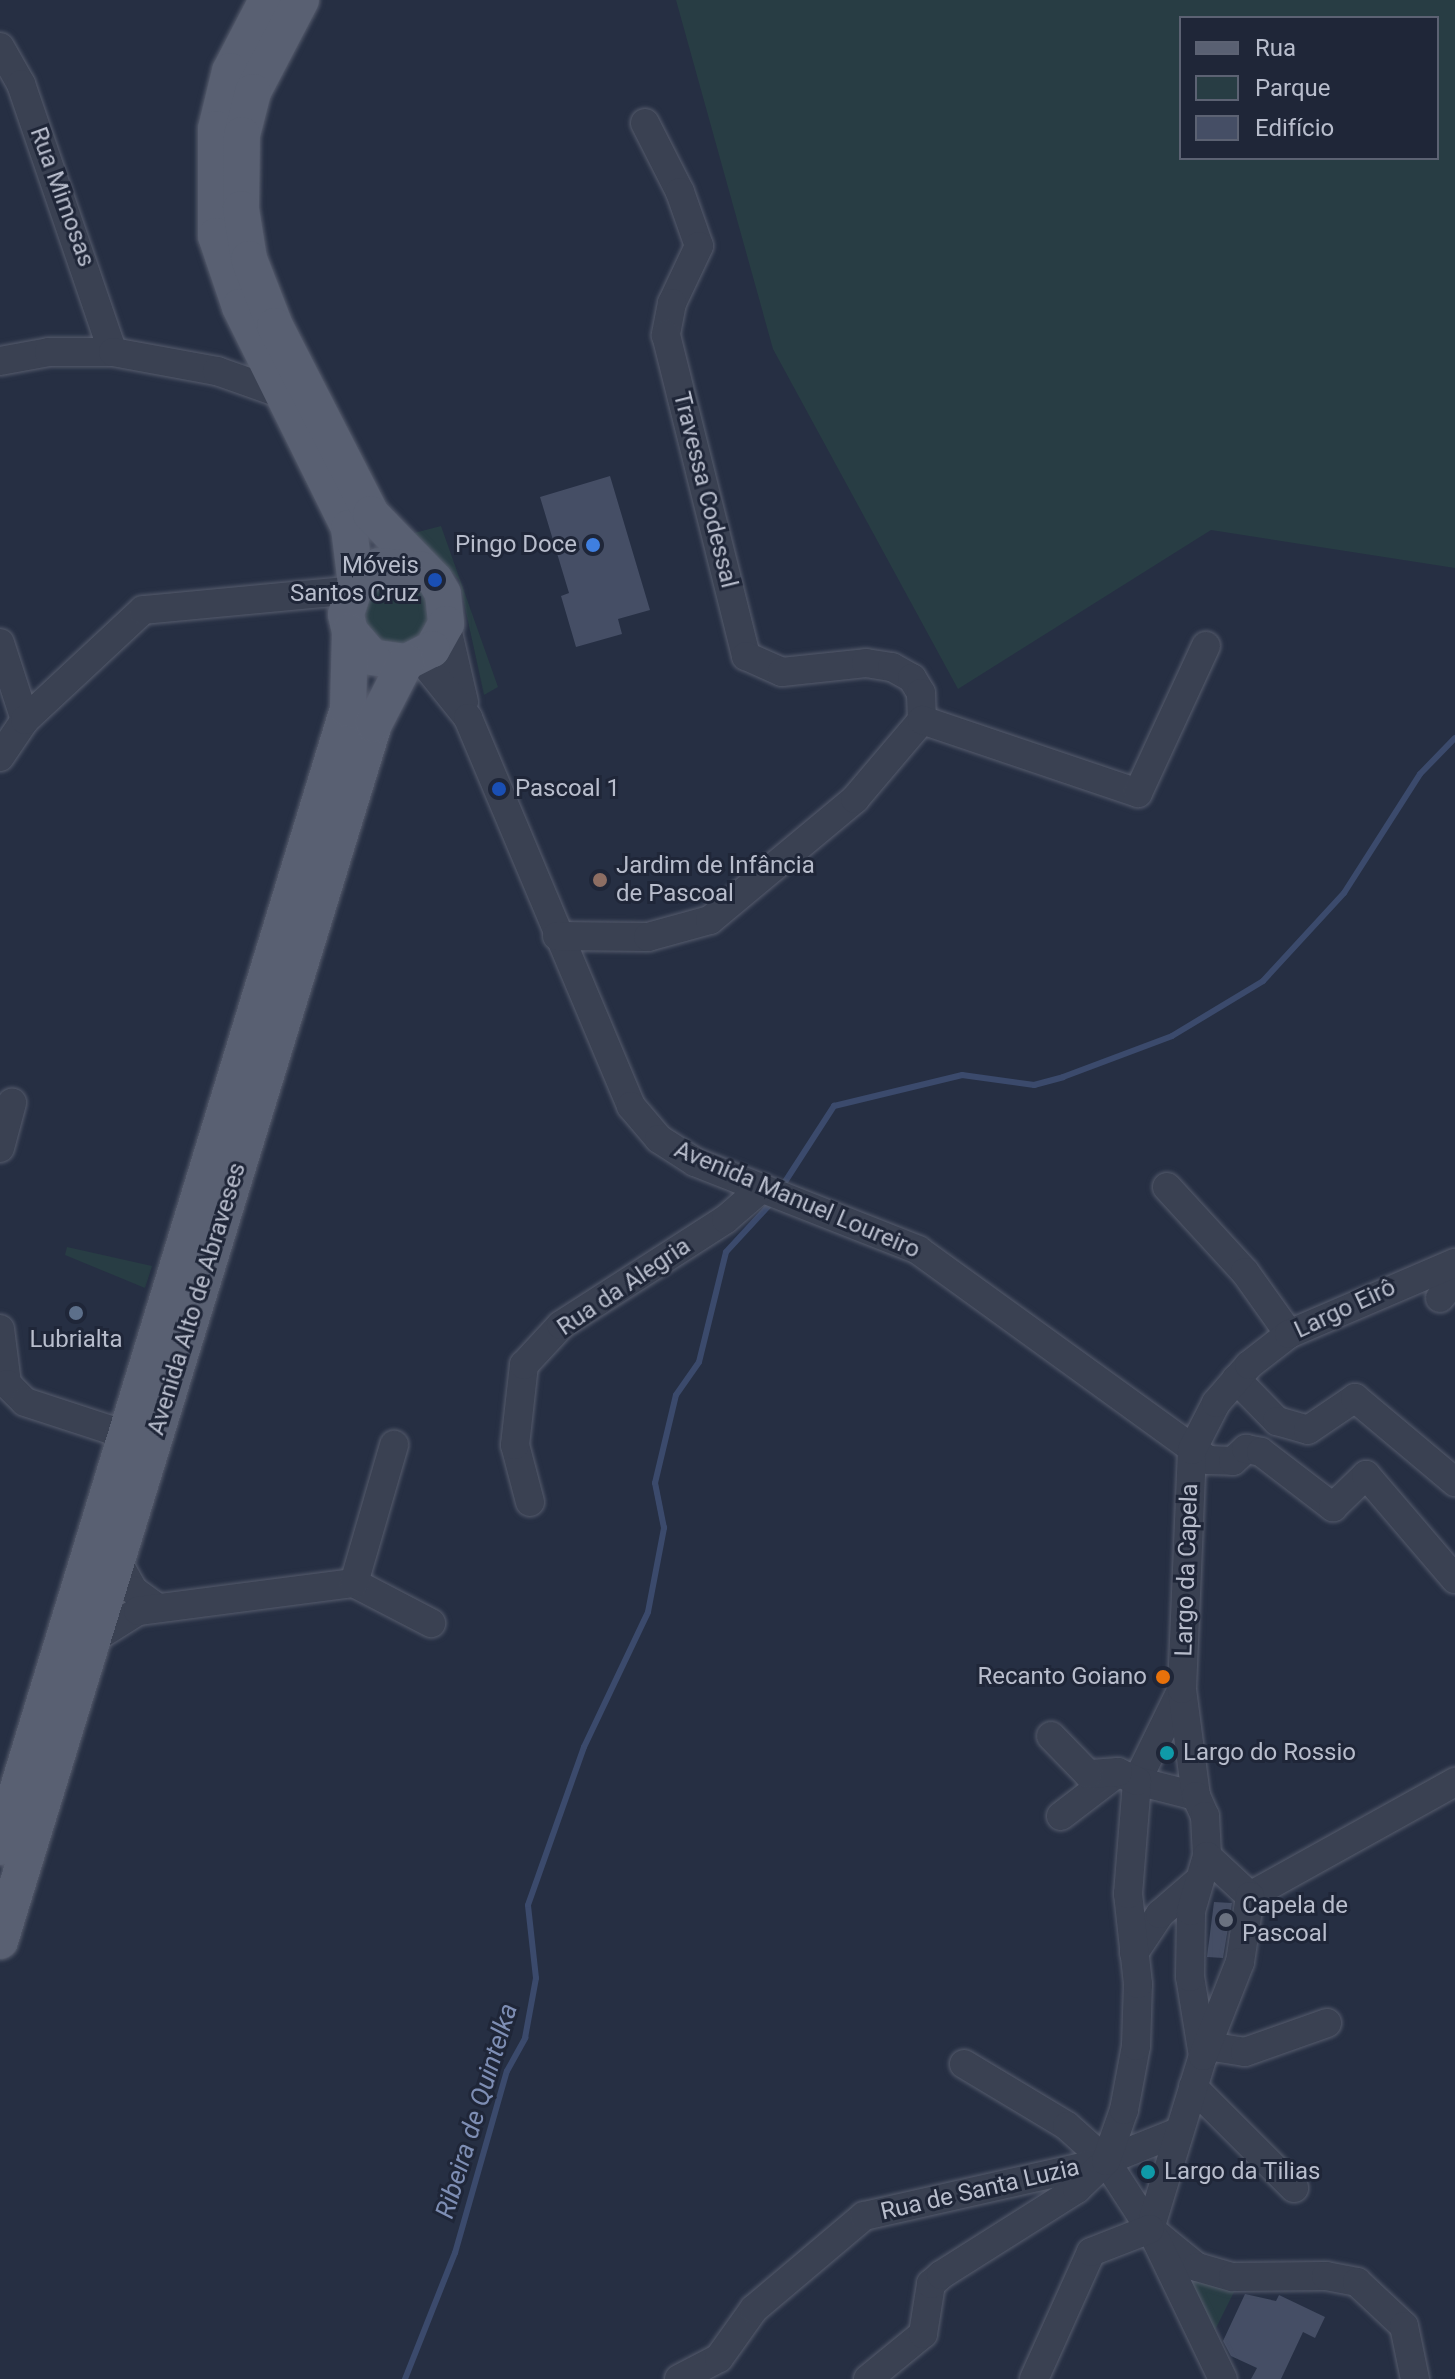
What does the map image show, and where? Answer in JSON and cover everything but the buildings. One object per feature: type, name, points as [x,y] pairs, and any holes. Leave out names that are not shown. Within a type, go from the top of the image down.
[{"type":"main road","name":"Avenida Alto de Abraveses","points":[[0,1847],[348,709],[351,605],[349,528],[279,393],[222,267],[212,183],[216,129],[230,71],[267,0]]},
{"type":"main road","points":[[301,0],[253,92],[242,135],[241,209],[249,259],[275,326],[371,514],[423,570],[443,594],[446,624],[413,660],[372,657],[351,605],[379,566],[423,570]]},
{"type":"main road","name":"Avenida Alto de Abraveses","points":[[0,1941],[365,752],[413,660]]},
{"type":"street","name":"Rua Mimosas","points":[[0,47],[21,84],[113,352]]},
{"type":"street","name":"Travessa Codessal","points":[[645,123],[680,192],[699,246],[672,303],[666,335],[746,656],[782,672],[866,663],[892,667],[912,678],[921,693],[922,720]]},
{"type":"street","points":[[217,371],[237,362],[249,329]]},
{"type":"street","points":[[0,361],[49,352],[113,352],[217,371],[279,393]]},
{"type":"street","points":[[0,757],[25,720],[143,610],[292,598],[351,605]]},
{"type":"street","name":"Avenida Manuel Loureiro","points":[[446,624],[468,718],[557,936],[631,1106],[659,1139],[695,1162],[918,1250],[1192,1450]]},
{"type":"street","points":[[0,643],[25,720]]},
{"type":"street","points":[[557,936],[648,937],[710,920],[855,799],[922,720],[1138,793],[1206,646]]},
{"type":"street","name":"Avenida Manuel Loureiro","points":[[413,660],[468,718]]},
{"type":"street","points":[[0,1148],[12,1103]]},
{"type":"street","points":[[1167,1187],[1245,1272],[1289,1334]]},
{"type":"street","name":"Rua da Alegria","points":[[530,1502],[515,1445],[524,1365],[561,1325],[726,1219],[762,1188]]},
{"type":"street","name":"Largo Eirô","points":[[1192,1450],[1216,1403],[1236,1379],[1289,1334],[1455,1263]]},
{"type":"street","points":[[0,1329],[7,1384],[25,1402],[126,1435]]},
{"type":"street","points":[[1236,1379],[1277,1421],[1308,1430],[1355,1398],[1455,1482]]},
{"type":"street","points":[[354,1583],[394,1445]]},
{"type":"street","points":[[1192,1450],[1222,1463],[1246,1449],[1261,1452],[1333,1507],[1366,1475],[1455,1579]]},
{"type":"street","name":"Largo da Capela","points":[[1182,1689],[1192,1450]]},
{"type":"street","points":[[116,1559],[133,1590],[156,1607]]},
{"type":"street","points":[[92,1640],[120,1619],[156,1607],[354,1583],[431,1623]]},
{"type":"street","points":[[1061,1816],[1128,1777],[1182,1689]]},
{"type":"street","points":[[1182,1689],[1196,1796],[1205,1816],[1207,1856],[1196,1883],[1190,1977],[1205,2051]]},
{"type":"street","points":[[1051,1736],[1088,1774],[1128,1777],[1196,1796]]},
{"type":"street","points":[[1106,2161],[1124,2110],[1136,2046],[1134,1953],[1128,1894],[1128,1777]]},
{"type":"street","points":[[1150,2229],[1178,2132],[1232,1982],[1250,1896],[1455,1782]]},
{"type":"street","points":[[1207,1856],[1250,1896]]},
{"type":"street","points":[[1134,1953],[1160,1914],[1196,1883]]},
{"type":"street","points":[[1190,1977],[1212,1991],[1232,1982]]},
{"type":"street","points":[[1205,2051],[1245,2052],[1327,2023]]},
{"type":"street","points":[[964,2064],[1067,2126],[1106,2161],[1150,2229],[1223,2379]]},
{"type":"street","points":[[1193,2087],[1294,2188]]},
{"type":"street","points":[[868,2379],[923,2334],[931,2284],[941,2275],[1077,2189],[1106,2161],[1178,2132]]},
{"type":"street","name":"Rua de Santa Luzia","points":[[679,2379],[719,2358],[754,2309],[864,2216],[1106,2161]]},
{"type":"street","points":[[1034,2379],[1091,2252],[1150,2229]]},
{"type":"street","points":[[1150,2229],[1197,2267],[1233,2277],[1326,2276],[1357,2282],[1404,2326],[1415,2379]]},
{"type":"green space","points":[[676,0],[1455,0],[1455,568],[1211,530],[958,689],[773,349]]},
{"type":"green space","points":[[441,526],[498,687],[484,695],[459,580],[414,533]]},
{"type":"green space","points":[[397,579],[410,582],[420,589],[427,599],[430,612],[427,625],[420,635],[410,642],[397,645],[384,642],[374,635],[367,625],[364,612],[367,599],[374,589],[384,582]]},
{"type":"green space","points":[[67,1247],[152,1266],[145,1288],[65,1255]]},
{"type":"green space","points":[[1188,2272],[1237,2286],[1212,2336]]},
{"type":"waterway","name":"Ribeira de Quintelka","points":[[781,1188],[834,1106],[962,1075],[1034,1085],[1063,1077],[1172,1036],[1263,981],[1344,893],[1420,774],[1455,738]]},
{"type":"waterway","name":"Ribeira de Quintelka","points":[[405,2379],[455,2253],[507,2071],[525,2038],[536,1978],[528,1905],[584,1747],[648,1612],[664,1528],[655,1483],[676,1395],[699,1362],[726,1252],[773,1201]]},
{"type":"place","name":"Pingo Doce","points":[[593,545]]},
{"type":"place","name":"Móveis Santos Cruz","points":[[435,580]]},
{"type":"place","name":"Pascoal 1","points":[[499,789]]},
{"type":"place","name":"Jardim de Infância de Pascoal","points":[[600,880]]},
{"type":"place","name":"Lubrialta","points":[[76,1313]]},
{"type":"place","name":"Recanto Goiano","points":[[1163,1677]]},
{"type":"place","name":"Largo do Rossio","points":[[1167,1753]]},
{"type":"place","name":"Capela de Pascoal","points":[[1226,1920]]},
{"type":"place","name":"Largo da Tilias","points":[[1148,2172]]}]
